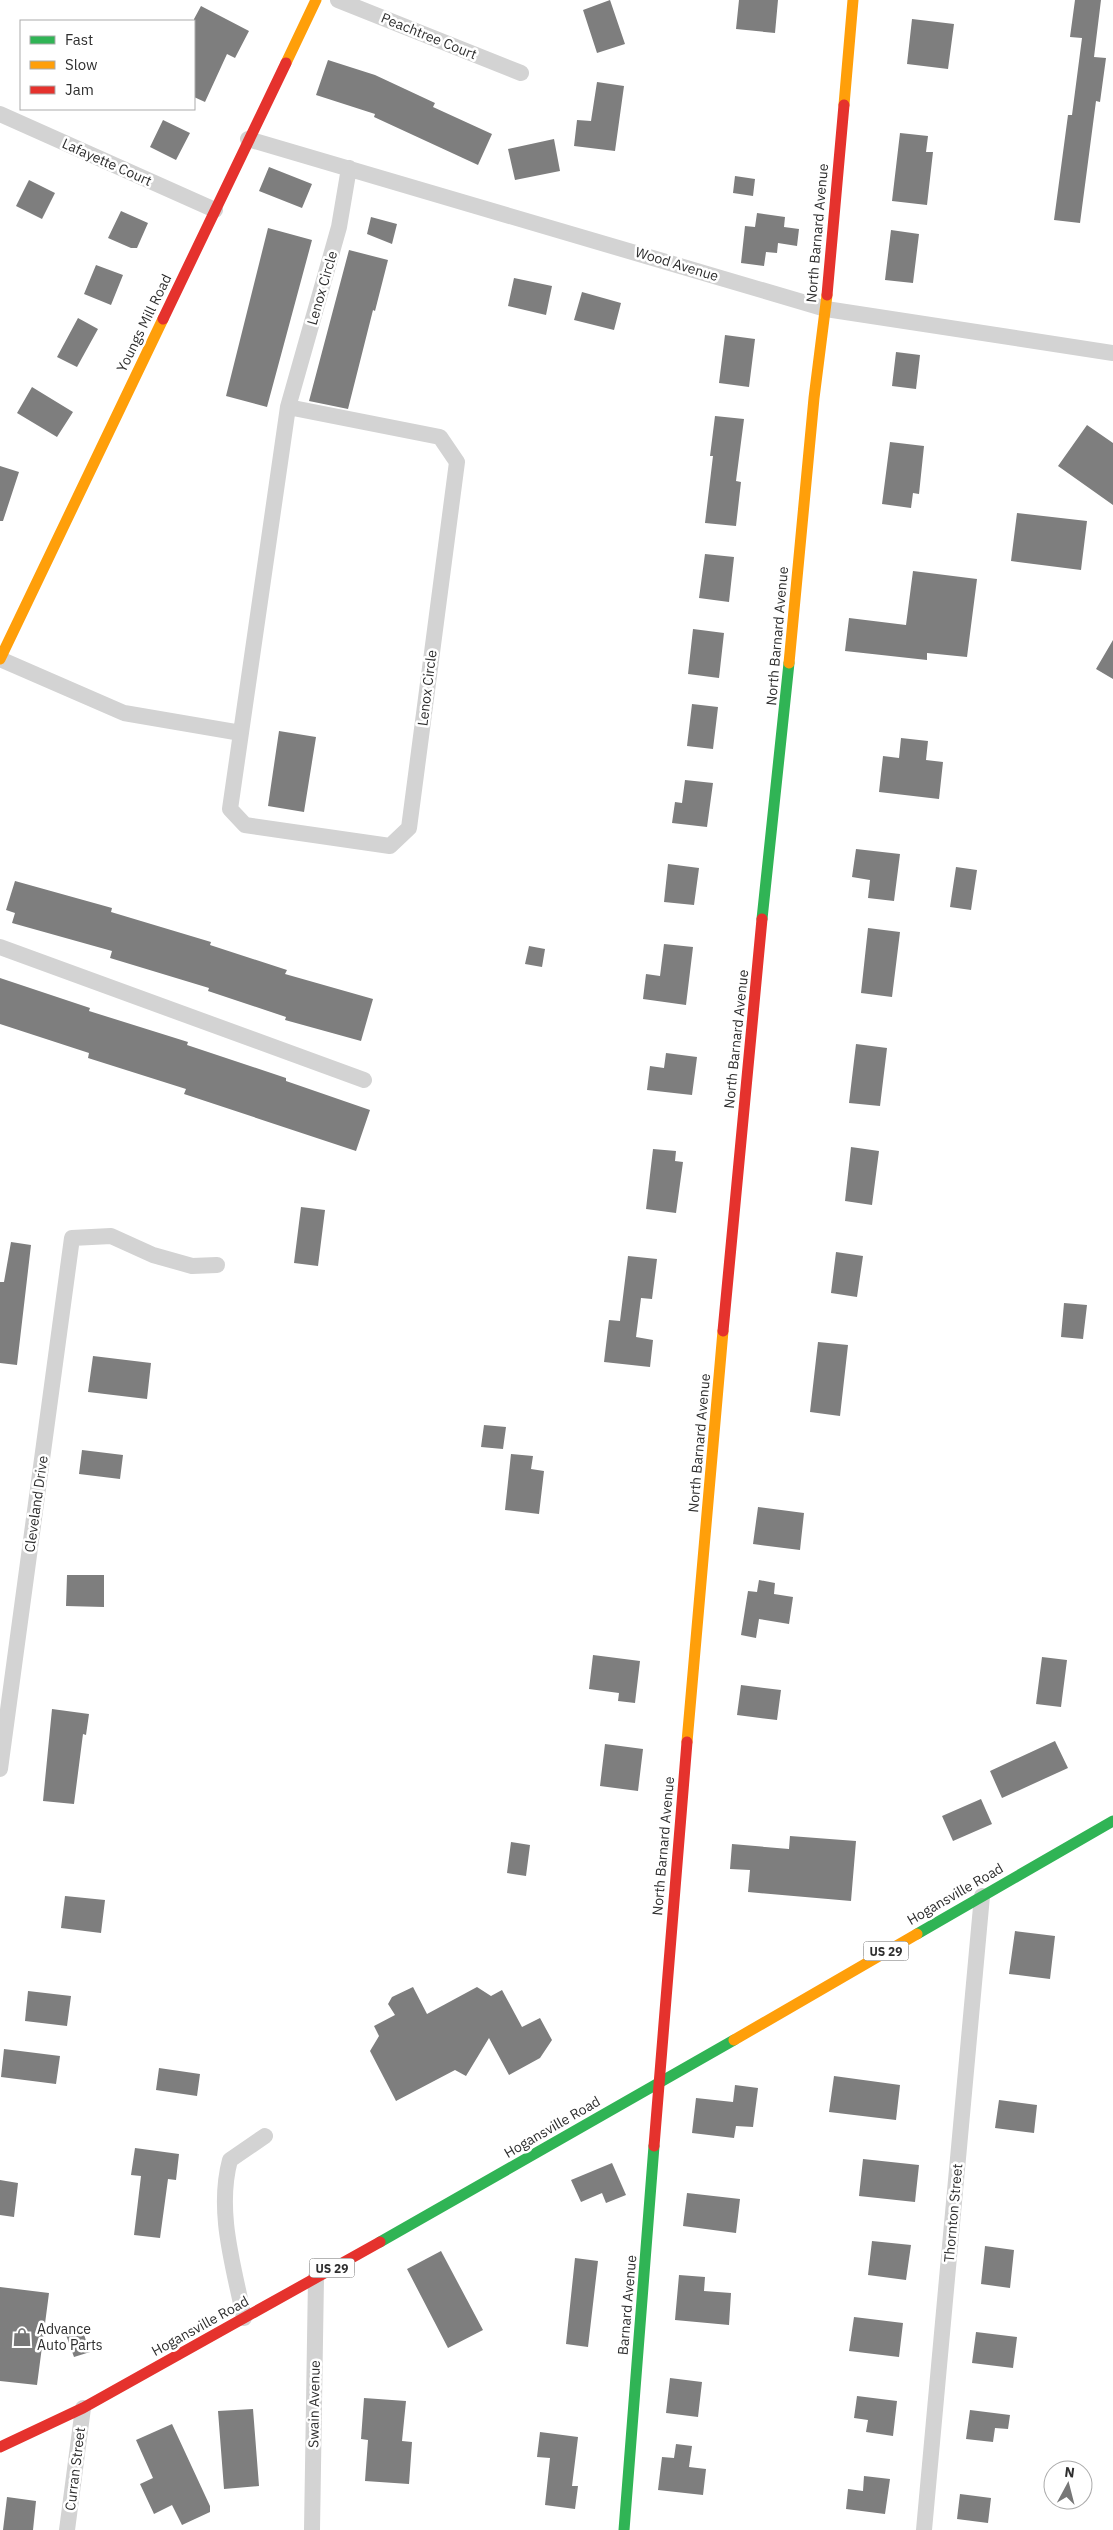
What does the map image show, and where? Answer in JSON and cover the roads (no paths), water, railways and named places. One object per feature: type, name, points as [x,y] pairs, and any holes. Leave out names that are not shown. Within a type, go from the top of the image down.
[{"type":"street","name":"Youngs Mill Road","points":[[0,659],[316,0]]},
{"type":"street","name":"Peachtree Court","points":[[338,0],[521,73]]},
{"type":"street","name":"North Barnard Avenue","points":[[660,2082],[683,1783],[740,1135],[784,721],[814,398],[826,309],[853,0]]},
{"type":"street","name":"Lafayette Court","points":[[0,114],[215,210]]},
{"type":"street","name":"Wood Avenue","points":[[248,139],[826,309],[1113,353]]},
{"type":"street","name":"Lenox Circle","points":[[288,407],[440,437],[457,462],[409,828],[390,846],[245,825],[230,809],[288,407],[339,227],[349,168]]},
{"type":"street","points":[[0,659],[124,713],[241,733]]},
{"type":"street","points":[[0,947],[364,1080]]},
{"type":"street","name":"Cleveland Drive","points":[[0,1769],[72,1238],[111,1236],[153,1254],[192,1266],[217,1265]]},
{"type":"street","name":"Hogansville Road","points":[[0,2447],[83,2408],[481,2186],[1113,1821]]},
{"type":"street","name":"Thornton Street","points":[[924,2530],[982,1896]]},
{"type":"street","name":"Barnard Avenue","points":[[624,2530],[660,2082]]},
{"type":"street","points":[[244,2318],[224,2214],[225,2178],[230,2160],[264,2136]]},
{"type":"street","name":"Swain Avenue","points":[[312,2530],[316,2277]]},
{"type":"street","name":"Curran Street","points":[[67,2530],[83,2408]]},
{"type":"place","name":"Advance Auto Parts","points":[[22,2337]]}]
